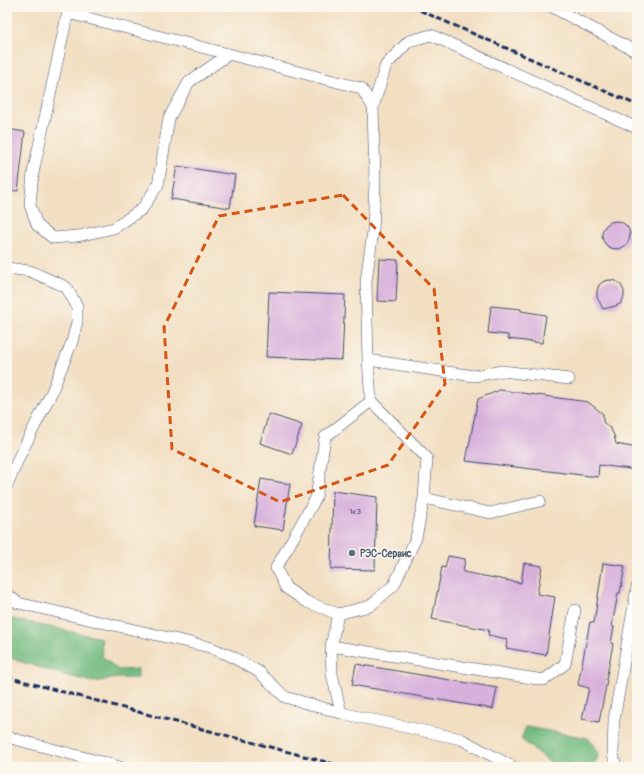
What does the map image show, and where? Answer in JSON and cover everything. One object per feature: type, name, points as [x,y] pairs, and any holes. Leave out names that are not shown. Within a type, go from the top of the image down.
[{"type":"lane","points":[[552,7],[637,52]]},
{"type":"lane","points":[[229,54],[189,82],[169,118],[158,185],[142,209],[114,228],[78,236],[53,238],[37,225],[30,205],[33,173],[69,10],[229,54],[361,88],[373,107]]},
{"type":"lane","points":[[371,401],[325,437],[316,498],[276,568],[286,588],[307,602],[338,614],[370,606],[394,585],[416,538],[424,498],[426,458],[371,401],[368,360],[366,281],[373,231],[375,182],[373,107],[386,65],[409,41],[430,35],[637,128]]},
{"type":"lane","points":[[7,268],[30,271],[66,287],[76,306],[77,322],[72,342],[50,396],[20,455],[7,485]]},
{"type":"lane","points":[[368,360],[474,376],[502,372],[569,379]]},
{"type":"lane","points":[[424,498],[490,513],[540,501]]},
{"type":"lane","points":[[616,767],[613,754],[614,720],[637,587]]},
{"type":"lane","points":[[7,594],[18,603],[209,647],[231,656],[259,672],[286,697],[341,713],[461,739],[513,767]]},
{"type":"lane","points":[[331,646],[544,680],[565,664],[575,610]]},
{"type":"lane","points":[[338,614],[331,646],[332,674],[341,713]]},
{"type":"lane","points":[[7,737],[120,767]]},
{"type":"highlighted area","points":[[343,195],[434,289],[445,384],[388,465],[280,502],[172,449],[164,327],[219,216]]},
{"type":"green space","points":[[7,618],[101,638],[102,656],[118,670],[138,669],[138,678],[116,678],[93,682],[60,674],[7,657]]},
{"type":"green space","points":[[526,727],[588,738],[599,753],[596,761],[590,767],[566,767],[548,761],[521,739]]},
{"type":"building","points":[[7,129],[25,132],[18,191],[7,190]]},
{"type":"building","points":[[177,166],[235,175],[230,208],[171,199]]},
{"type":"building","points":[[616,221],[626,225],[630,235],[626,245],[616,249],[606,245],[602,235],[606,225]]},
{"type":"building","points":[[379,259],[398,260],[396,302],[377,301]]},
{"type":"building","points":[[604,281],[616,281],[621,285],[624,291],[624,297],[621,303],[616,306],[603,309],[597,297],[597,291],[599,285]]},
{"type":"building","points":[[269,292],[345,295],[342,360],[266,357]]},
{"type":"building","points":[[491,306],[521,309],[521,311],[546,315],[542,343],[508,339],[508,335],[488,333]]},
{"type":"building","points":[[500,390],[588,402],[603,414],[603,422],[610,428],[614,435],[616,444],[637,448],[637,470],[599,465],[598,477],[466,461],[478,399]]},
{"type":"building","points":[[269,414],[302,425],[292,454],[260,443]]},
{"type":"building","points":[[261,479],[290,484],[283,530],[254,526]]},
{"type":"building","points":[[333,491],[377,497],[375,570],[331,569]]},
{"type":"building","points":[[448,556],[465,559],[463,572],[521,583],[524,563],[542,566],[537,594],[555,597],[546,655],[506,648],[507,639],[488,635],[489,630],[432,619],[442,567],[445,568]]},
{"type":"building","points":[[603,563],[625,566],[612,626],[614,627],[611,643],[613,644],[599,722],[582,719],[589,688],[578,685],[590,622],[594,623]]},
{"type":"building","points":[[356,664],[497,688],[493,709],[352,685]]},
{"type":"railway","points":[[412,7],[637,105]]},
{"type":"railway","points":[[7,677],[345,767]]},
{"type":"place","name":"РЭС-Сервис","points":[[352,553]]}]
